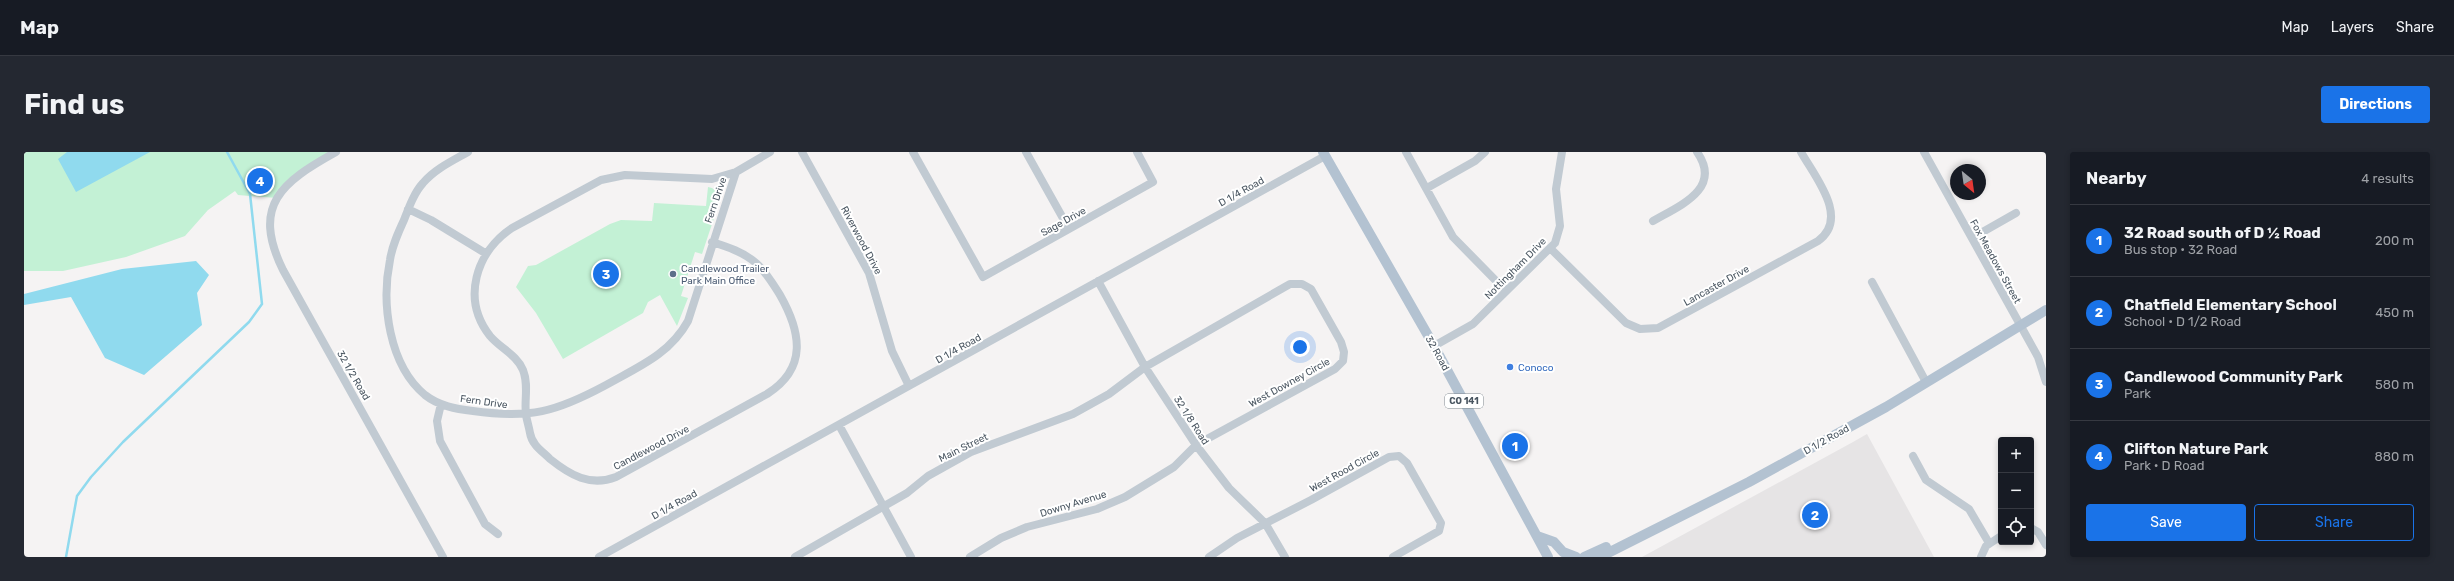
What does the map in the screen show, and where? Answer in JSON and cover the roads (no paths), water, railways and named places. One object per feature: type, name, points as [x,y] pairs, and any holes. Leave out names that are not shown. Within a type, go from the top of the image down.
[{"type":"main road","name":"32 Road","points":[[1324,154],[1434,346],[1548,557]]},
{"type":"main road","name":"D 1/2 Road","points":[[1600,557],[1749,482],[1886,407],[2020,324],[2046,310]]},
{"type":"main road","points":[[1537,536],[1554,542],[1563,552],[1576,557]]},
{"type":"main road","points":[[1584,557],[1610,544],[1623,545]]},
{"type":"street","name":"32 1/2 Road","points":[[336,152],[296,175],[277,198],[270,225],[272,244],[276,257],[443,557]]},
{"type":"street","name":"Fern Drive","points":[[468,152],[432,174],[415,194],[390,259],[387,284],[389,320],[401,360],[410,379],[425,394],[441,404],[505,415],[526,414],[561,408],[581,399],[650,361],[668,347],[688,321],[712,242],[736,172]]},
{"type":"street","name":"Candlewood Drive","points":[[712,242],[736,250],[757,264],[773,283],[793,320],[796,337],[796,353],[791,369],[777,387],[623,474],[598,481],[574,476],[539,449],[530,434],[526,414],[526,386],[523,370],[516,359],[489,335],[478,312],[475,283],[485,253],[503,234],[512,228],[601,180],[625,176],[712,180],[736,172],[770,152]]},
{"type":"street","name":"Riverwood Drive","points":[[802,152],[870,274],[890,345],[909,386]]},
{"type":"street","name":"Sage Drive","points":[[913,152],[982,276],[1153,182],[1136,152]]},
{"type":"street","points":[[1026,152],[1069,229]]},
{"type":"street","points":[[1406,152],[1453,237],[1506,291]]},
{"type":"street","points":[[1427,188],[1475,161],[1485,152]]},
{"type":"street","name":"Nottingham Drive","points":[[1434,346],[1473,324],[1550,248],[1558,238],[1560,226],[1556,189],[1562,152]]},
{"type":"street","points":[[1653,221],[1690,200],[1698,192],[1705,174],[1703,162],[1697,152]]},
{"type":"street","name":"Lancaster Drive","points":[[1550,248],[1626,323],[1640,329],[1658,328],[1818,241],[1827,234],[1832,218],[1831,207],[1801,152]]},
{"type":"street","name":"Fox Meadows Street","points":[[1924,152],[2038,357],[2046,382]]},
{"type":"street","name":"D 1/4 Road","points":[[600,557],[1324,154]]},
{"type":"street","points":[[408,209],[431,220],[485,253]]},
{"type":"street","points":[[1972,238],[2016,213]]},
{"type":"street","name":"32 1/8 Road","points":[[1098,281],[1145,367],[1196,445],[1229,488],[1265,523],[1285,557]]},
{"type":"street","points":[[1872,282],[1926,382]]},
{"type":"street","name":"Main Street","points":[[795,557],[907,494],[928,476],[971,452],[1073,414],[1109,394],[1145,367],[1290,284]]},
{"type":"street","name":"West Downey Circle","points":[[1196,445],[1335,369],[1343,361],[1344,352],[1341,342],[1311,289],[1302,284],[1290,284]]},
{"type":"street","points":[[441,404],[437,421],[440,441],[485,524],[498,534]]},
{"type":"street","points":[[839,425],[911,557]]},
{"type":"street","name":"Downy Avenue","points":[[970,557],[1001,538],[1027,527],[1097,509],[1125,497],[1174,467],[1196,445]]},
{"type":"street","name":"West Rood Circle","points":[[1265,523],[1389,457],[1399,456],[1407,463],[1441,523],[1439,531],[1393,557]]},
{"type":"street","points":[[1913,456],[1926,480],[1969,509],[1989,543]]},
{"type":"street","points":[[1209,557],[1237,538],[1265,523]]},
{"type":"street","points":[[2034,530],[2038,532],[2046,545]]},
{"type":"street","points":[[1981,557],[1989,543],[1998,538]]},
{"type":"water","points":[[67,152],[150,152],[76,192],[58,159]]},
{"type":"water","points":[[196,261],[209,275],[197,293],[202,325],[144,375],[105,358],[71,297],[24,305],[24,294],[122,269]]},
{"type":"waterway","points":[[66,557],[77,496],[91,477],[123,442],[249,322],[262,304],[250,194],[227,152]]},
{"type":"place","name":"Clifton Nature Park","points":[[260,181]]},
{"type":"place","name":"Candlewood Community Park","points":[[606,274]]},
{"type":"place","name":"Candlewood Trailer Park Main Office","points":[[673,274]]},
{"type":"place","name":"Conoco","points":[[1510,367]]},
{"type":"place","name":"32 Road south of D ½ Road","points":[[1515,446]]},
{"type":"place","name":"Chatfield Elementary School","points":[[1815,515]]}]
